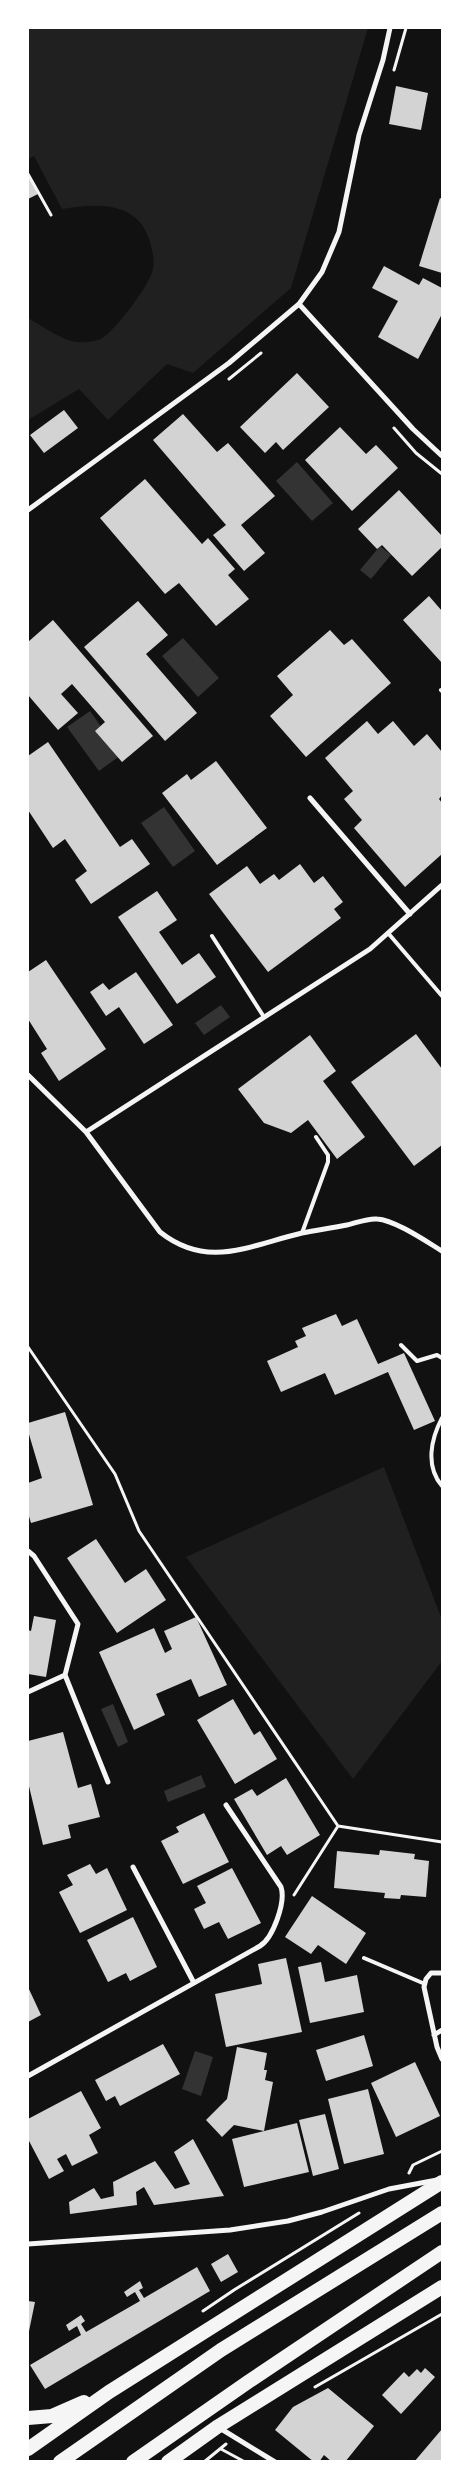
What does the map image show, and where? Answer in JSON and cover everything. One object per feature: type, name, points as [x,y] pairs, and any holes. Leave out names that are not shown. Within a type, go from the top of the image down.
[{"type":"highway","points":[[30,2462],[30,2447],[109,2392],[442,2180]]},
{"type":"highway","points":[[60,2462],[221,2350],[442,2213]]},
{"type":"highway","points":[[134,2462],[248,2382],[442,2252]]},
{"type":"highway","points":[[168,2462],[218,2427],[442,2286]]},
{"type":"highway","points":[[28,2418],[52,2416],[109,2392]]},
{"type":"street","points":[[28,510],[229,363],[299,304],[322,272],[339,232],[359,135],[383,60],[390,28]]},
{"type":"street","points":[[299,304],[413,429],[442,456]]},
{"type":"street","points":[[310,798],[410,914]]},
{"type":"street","points":[[86,1132],[370,949],[442,886]]},
{"type":"street","points":[[28,1075],[86,1132],[160,1232],[175,1244],[199,1252],[222,1253],[246,1249],[302,1233],[378,1219],[410,1232],[442,1251]]},
{"type":"street","points":[[28,1551],[34,1556],[78,1624],[65,1675],[108,1782]]},
{"type":"street","points":[[28,1692],[65,1675]]},
{"type":"street","points":[[28,2076],[265,1943],[284,1896],[281,1888],[226,1805]]},
{"type":"street","points":[[133,1866],[194,1983]]},
{"type":"street","points":[[442,1973],[432,1973],[424,1984],[434,2035],[442,2059]]},
{"type":"street","points":[[434,2035],[442,2030]]},
{"type":"street","points":[[28,2244],[230,2230],[296,2219],[322,2212],[371,2194],[403,2186],[442,2180]]},
{"type":"street","points":[[218,2427],[275,2462]]},
{"type":"lane","points":[[388,934],[442,996]]},
{"type":"lane","points":[[212,936],[264,1017]]},
{"type":"lane","points":[[302,1233],[328,1162],[328,1155],[316,1137]]},
{"type":"lane","points":[[401,1344],[417,1361],[437,1355],[442,1358]]},
{"type":"lane","points":[[442,1418],[431,1448],[433,1469],[442,1486]]},
{"type":"lane","points":[[364,1958],[424,1984]]},
{"type":"path","points":[[394,71],[406,28]]},
{"type":"path","points":[[28,174],[51,215]]},
{"type":"path","points":[[225,382],[263,352]]},
{"type":"path","points":[[390,424],[416,453],[442,474]]},
{"type":"path","points":[[28,1347],[115,1474],[140,1531],[338,1826],[442,1842]]},
{"type":"path","points":[[292,1898],[338,1826]]},
{"type":"path","points":[[403,2186],[413,2165],[442,2151]]},
{"type":"path","points":[[203,2312],[234,2290],[361,2212]]},
{"type":"path","points":[[308,2391],[442,2314]]},
{"type":"path","points":[[204,2462],[234,2436]]},
{"type":"path","points":[[221,2449],[245,2462]]},
{"type":"shaded area","points":[[28,28],[368,28],[291,288],[193,373],[167,364],[108,420],[79,389],[28,420],[28,318],[59,336],[72,341],[87,342],[101,339],[107,335],[139,296],[150,276],[154,262],[149,239],[135,217],[125,211],[101,206],[62,209],[34,156],[28,159]]},
{"type":"shaded area","points":[[297,462],[333,503],[312,521],[276,481]]},
{"type":"shaded area","points":[[380,546],[391,555],[371,579],[360,570]]},
{"type":"shaded area","points":[[183,638],[219,678],[198,697],[162,656]]},
{"type":"shaded area","points":[[90,711],[121,755],[99,771],[67,727]]},
{"type":"shaded area","points":[[164,807],[195,851],[173,867],[141,823]]},
{"type":"shaded area","points":[[221,1005],[230,1017],[204,1035],[195,1023]]},
{"type":"shaded area","points":[[384,1467],[442,1620],[442,1661],[353,1779],[186,1557]]},
{"type":"shaded area","points":[[113,1704],[128,1742],[118,1747],[101,1709]]},
{"type":"shaded area","points":[[201,1775],[206,1787],[168,1802],[164,1791]]},
{"type":"shaded area","points":[[195,2051],[213,2057],[201,2096],[182,2089]]},
{"type":"building","points":[[396,86],[428,93],[421,130],[389,124]]},
{"type":"building","points":[[28,175],[38,194],[28,199]]},
{"type":"building","points":[[440,198],[442,199],[442,273],[419,266]]},
{"type":"building","points":[[384,266],[419,285],[423,278],[442,288],[442,314],[418,359],[378,337],[398,301],[372,288]]},
{"type":"building","points":[[297,373],[329,407],[283,450],[276,442],[265,453],[240,427]]},
{"type":"building","points":[[64,410],[78,428],[44,453],[30,435]]},
{"type":"building","points":[[183,414],[217,452],[228,443],[275,496],[241,525],[265,553],[244,571],[213,535],[226,525],[153,440]]},
{"type":"building","points":[[340,427],[366,454],[376,445],[398,468],[352,511],[305,460]]},
{"type":"building","points":[[145,479],[202,544],[208,538],[235,569],[228,575],[249,599],[216,626],[179,583],[165,594],[100,518]]},
{"type":"building","points":[[399,490],[442,536],[442,547],[412,576],[382,545],[377,549],[358,529]]},
{"type":"building","points":[[429,596],[442,611],[442,663],[403,620]]},
{"type":"building","points":[[138,601],[168,635],[146,654],[197,713],[165,741],[84,647]]},
{"type":"building","points":[[53,620],[153,736],[122,762],[95,731],[105,722],[72,684],[61,694],[78,713],[58,730],[28,695],[28,642]]},
{"type":"building","points":[[330,630],[344,645],[352,639],[391,683],[306,757],[270,716],[293,695],[277,676]]},
{"type":"building","points":[[367,721],[378,734],[393,721],[414,746],[427,734],[442,752],[442,795],[439,799],[442,803],[442,854],[405,887],[354,828],[362,820],[344,799],[353,791],[325,758]]},
{"type":"building","points":[[48,742],[120,847],[132,839],[150,864],[91,904],[75,880],[87,871],[65,839],[53,848],[28,810],[28,756]]},
{"type":"building","points":[[216,761],[267,828],[217,865],[162,793],[187,774],[191,780]]},
{"type":"building","points":[[300,864],[314,883],[323,876],[343,902],[334,909],[341,918],[268,972],[209,894],[247,866],[260,884],[274,874],[279,880]]},
{"type":"building","points":[[157,891],[177,920],[159,932],[182,965],[199,953],[216,977],[177,1004],[118,917]]},
{"type":"building","points":[[46,960],[106,1049],[59,1081],[41,1053],[47,1049],[28,1019],[28,972]]},
{"type":"building","points":[[136,972],[173,1025],[144,1044],[119,1007],[106,1016],[90,992],[103,983],[109,990]]},
{"type":"building","points":[[416,1034],[442,1069],[442,1145],[414,1166],[351,1082]]},
{"type":"building","points":[[310,1035],[336,1071],[323,1081],[365,1137],[337,1159],[308,1120],[291,1133],[264,1123],[238,1089]]},
{"type":"building","points":[[336,1314],[342,1326],[357,1319],[378,1364],[404,1353],[435,1421],[414,1430],[388,1372],[335,1395],[325,1373],[281,1392],[267,1361],[298,1347],[295,1341],[306,1336],[302,1328]]},
{"type":"building","points":[[65,1412],[93,1505],[31,1523],[28,1513],[28,1483],[42,1478],[28,1431],[28,1423]]},
{"type":"building","points":[[96,1539],[125,1583],[146,1569],[166,1600],[117,1633],[67,1558]]},
{"type":"building","points":[[34,1616],[56,1620],[46,1677],[28,1674],[28,1630],[31,1631]]},
{"type":"building","points":[[196,1617],[227,1685],[199,1697],[191,1679],[156,1694],[165,1715],[134,1730],[99,1652],[154,1628],[165,1653],[172,1649],[164,1631]]},
{"type":"building","points":[[233,1699],[254,1735],[260,1731],[277,1759],[235,1784],[197,1720]]},
{"type":"building","points":[[63,1732],[78,1788],[91,1784],[100,1817],[68,1825],[71,1838],[43,1845],[28,1782],[28,1741]]},
{"type":"building","points":[[286,1778],[320,1835],[287,1855],[281,1846],[267,1855],[234,1799],[252,1789],[257,1796]]},
{"type":"building","points":[[204,1813],[229,1862],[183,1884],[161,1841],[179,1832],[176,1827]]},
{"type":"building","points":[[380,1850],[415,1854],[414,1859],[429,1861],[426,1897],[401,1895],[400,1899],[384,1898],[385,1893],[334,1888],[337,1851],[379,1855]]},
{"type":"building","points":[[90,1864],[96,1874],[107,1868],[127,1910],[80,1933],[59,1892],[73,1885],[67,1875]]},
{"type":"building","points":[[232,1868],[261,1923],[228,1939],[219,1922],[204,1929],[194,1909],[206,1903],[197,1886]]},
{"type":"building","points":[[312,1896],[366,1933],[346,1964],[318,1945],[311,1954],[285,1937]]},
{"type":"building","points":[[133,1917],[157,1967],[130,1981],[126,1973],[108,1982],[87,1940]]},
{"type":"building","points":[[286,1958],[302,2032],[226,2047],[215,1994],[262,1984],[258,1964]]},
{"type":"building","points":[[321,1962],[325,1982],[357,1975],[364,2012],[310,2023],[298,1967]]},
{"type":"building","points":[[28,1987],[41,2015],[28,2022]]},
{"type":"building","points":[[364,2035],[373,2066],[326,2081],[316,2050]]},
{"type":"building","points":[[163,2044],[180,2074],[120,2106],[115,2096],[106,2101],[95,2080]]},
{"type":"building","points":[[237,2047],[267,2053],[264,2070],[267,2070],[265,2080],[273,2082],[264,2131],[234,2125],[222,2137],[206,2120],[227,2099]]},
{"type":"building","points":[[415,2062],[440,2116],[396,2137],[371,2083]]},
{"type":"building","points":[[368,2089],[384,2154],[344,2164],[328,2099]]},
{"type":"building","points":[[81,2091],[101,2128],[89,2135],[98,2153],[72,2166],[66,2154],[57,2159],[64,2171],[49,2179],[28,2139],[28,2119]]},
{"type":"building","points":[[325,2114],[339,2169],[313,2176],[299,2120]]},
{"type":"building","points":[[297,2123],[309,2172],[244,2187],[232,2139]]},
{"type":"building","points":[[193,2139],[224,2196],[154,2205],[144,2187],[136,2192],[137,2205],[70,2214],[69,2202],[94,2188],[101,2199],[114,2196],[113,2182],[155,2161],[175,2189],[190,2184],[174,2152]]},
{"type":"building","points":[[228,2254],[238,2272],[221,2282],[211,2264]]},
{"type":"building","points":[[197,2267],[210,2291],[45,2389],[30,2365],[81,2335],[77,2326],[69,2331],[66,2325],[81,2315],[85,2321],[81,2324],[86,2332],[140,2301],[135,2292],[127,2297],[124,2292],[140,2281],[143,2288],[139,2290],[144,2298]]},
{"type":"building","points":[[28,2301],[35,2302],[28,2336]]},
{"type":"building","points":[[425,2368],[435,2377],[401,2414],[382,2395],[404,2372],[409,2377],[417,2369],[421,2373]]},
{"type":"building","points":[[328,2388],[374,2426],[345,2462],[332,2462],[324,2455],[319,2462],[314,2462],[275,2430],[293,2407]]},
{"type":"building","points":[[442,2429],[442,2462],[414,2462]]}]
